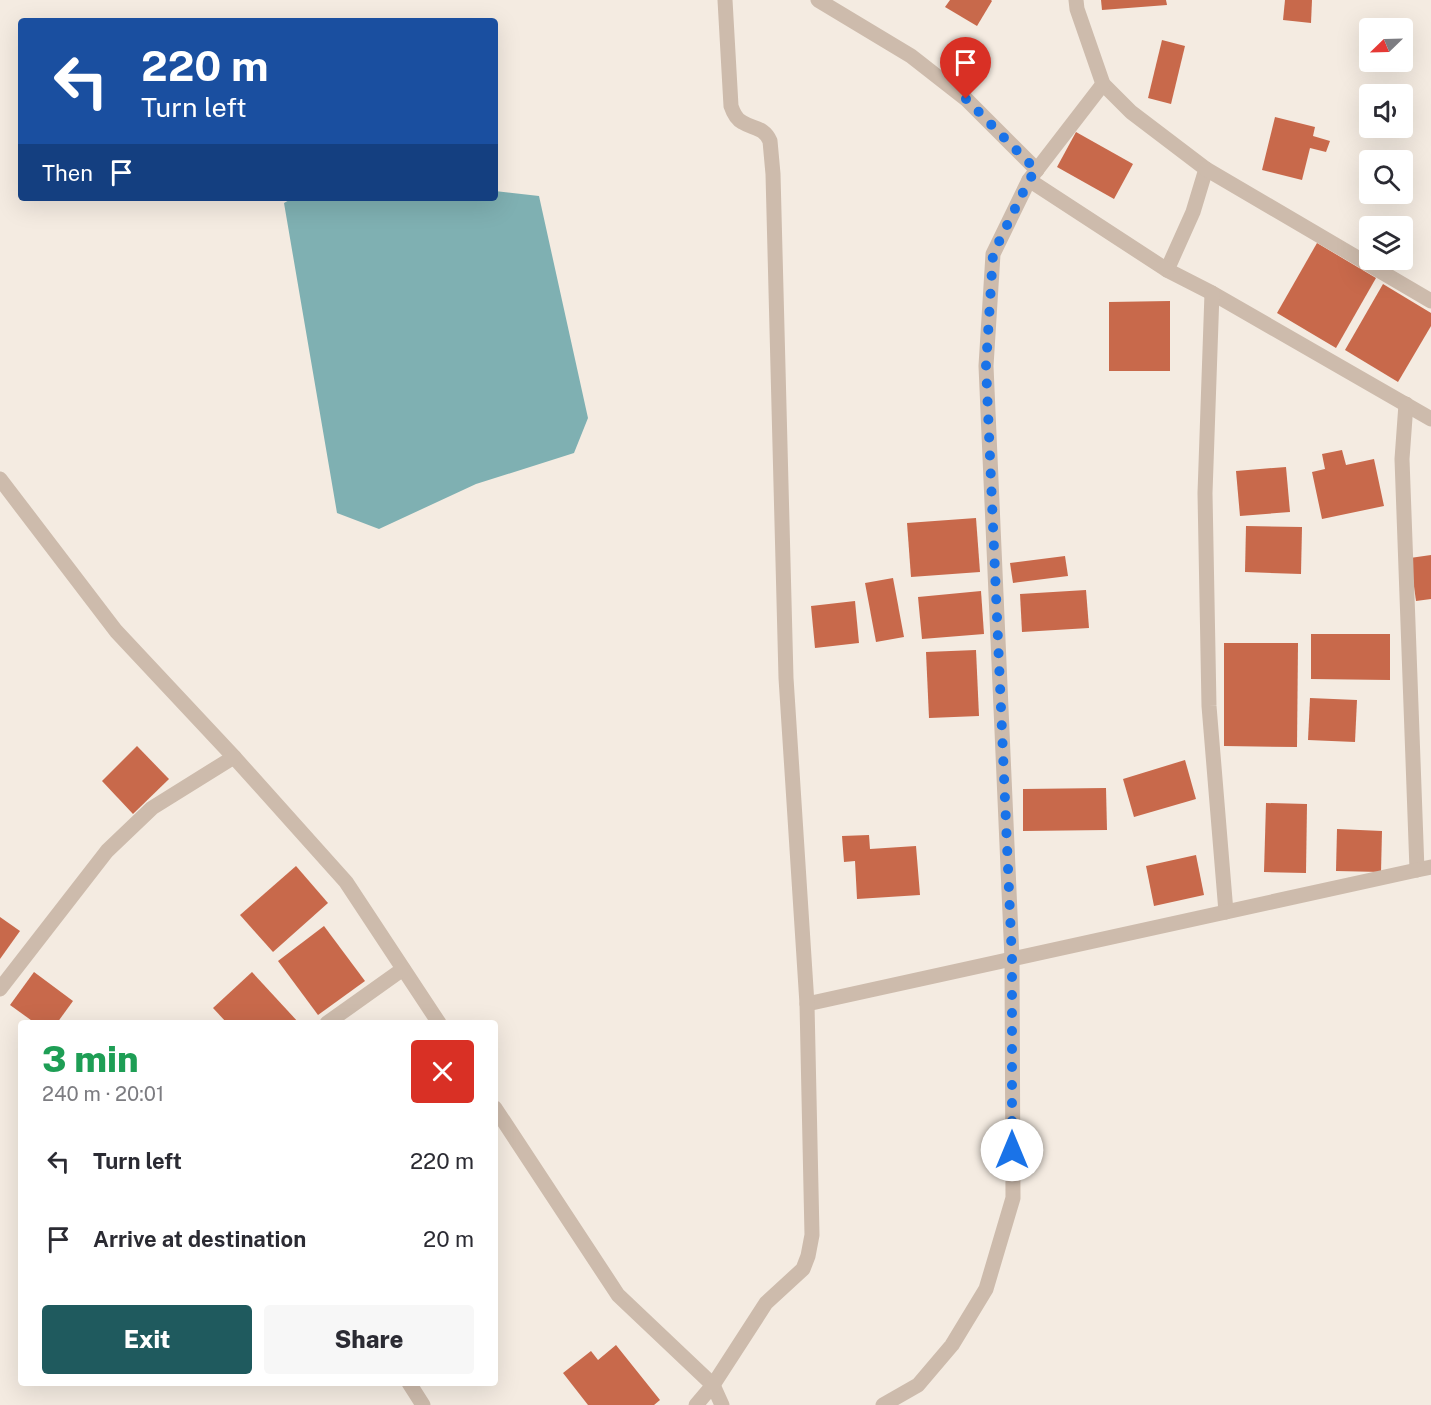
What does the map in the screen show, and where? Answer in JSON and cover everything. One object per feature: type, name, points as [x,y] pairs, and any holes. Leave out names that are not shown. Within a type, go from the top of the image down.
[{"type":"street","points":[[696,1405],[712,1385],[766,1303],[803,1269],[812,1235],[807,1004],[786,678],[773,174],[768,136],[742,122],[730,106],[725,0]]},
{"type":"street","points":[[818,0],[911,56],[966,99],[1033,175],[1167,270],[1212,293],[1431,418]]},
{"type":"street","points":[[1076,0],[1077,9],[1103,84],[1131,112],[1206,169],[1431,302]]},
{"type":"street","points":[[884,1405],[918,1385],[952,1345],[986,1289],[1012,1198],[1012,959],[986,366],[993,254],[1033,175],[1103,84]]},
{"type":"street","points":[[1167,270],[1193,212],[1206,169]]},
{"type":"street","points":[[1212,293],[1205,493],[1209,695],[1226,912]]},
{"type":"street","points":[[807,1004],[1424,868],[1402,459],[1406,404]]},
{"type":"street","points":[[0,479],[116,631],[234,757],[346,882],[437,1020]]},
{"type":"street","points":[[0,989],[107,851],[152,808],[234,757]]},
{"type":"street","points":[[331,1020],[404,969]]},
{"type":"street","points":[[498,1113],[618,1295],[712,1385],[722,1405]]},
{"type":"street","points":[[411,1386],[423,1405]]},
{"type":"water","points":[[498,191],[539,196],[588,418],[574,453],[476,484],[379,529],[337,513],[284,203],[288,201],[498,201]]},
{"type":"building","points":[[950,0],[992,1],[977,26],[945,7]]},
{"type":"building","points":[[1101,0],[1166,0],[1167,5],[1102,10]]},
{"type":"building","points":[[1285,0],[1312,0],[1311,23],[1283,20]]},
{"type":"building","points":[[1162,40],[1185,46],[1171,104],[1148,98]]},
{"type":"building","points":[[1275,117],[1315,127],[1313,136],[1330,141],[1326,152],[1310,148],[1302,180],[1262,170]]},
{"type":"building","points":[[1076,132],[1133,164],[1114,199],[1057,167]]},
{"type":"building","points":[[1317,243],[1376,278],[1336,348],[1277,313]]},
{"type":"building","points":[[1383,284],[1431,313],[1431,326],[1398,382],[1345,350]]},
{"type":"building","points":[[1170,301],[1170,371],[1109,371],[1109,302]]},
{"type":"building","points":[[1342,450],[1346,465],[1374,459],[1384,506],[1322,519],[1312,472],[1325,469],[1322,454]]},
{"type":"building","points":[[1286,467],[1290,512],[1240,516],[1236,471]]},
{"type":"building","points":[[976,518],[980,572],[911,577],[907,523]]},
{"type":"building","points":[[1246,526],[1302,527],[1301,574],[1245,572]]},
{"type":"building","points":[[1431,555],[1431,599],[1416,601],[1410,558]]},
{"type":"building","points":[[1065,556],[1068,576],[1013,583],[1010,563]]},
{"type":"building","points":[[893,578],[904,637],[876,642],[865,583]]},
{"type":"building","points":[[1086,590],[1089,628],[1022,632],[1020,594]]},
{"type":"building","points":[[981,591],[984,634],[922,639],[918,597]]},
{"type":"building","points":[[855,601],[859,643],[815,648],[811,606]]},
{"type":"building","points":[[1311,634],[1390,634],[1390,680],[1311,679]]},
{"type":"building","points":[[1224,643],[1298,643],[1297,747],[1224,746]]},
{"type":"building","points":[[976,650],[979,716],[929,718],[926,652]]},
{"type":"building","points":[[1310,698],[1357,700],[1355,742],[1308,740]]},
{"type":"building","points":[[137,746],[169,779],[133,814],[102,781]]},
{"type":"building","points":[[1185,760],[1196,799],[1134,817],[1123,779]]},
{"type":"building","points":[[1106,788],[1107,830],[1023,831],[1023,789]]},
{"type":"building","points":[[1266,803],[1307,804],[1306,873],[1264,872]]},
{"type":"building","points":[[1337,829],[1382,831],[1381,872],[1336,871]]},
{"type":"building","points":[[869,835],[870,849],[916,846],[920,895],[857,899],[855,861],[844,862],[842,836]]},
{"type":"building","points":[[1196,855],[1204,895],[1154,906],[1146,866]]},
{"type":"building","points":[[296,866],[328,903],[273,952],[240,915]]},
{"type":"building","points":[[0,917],[20,931],[0,959]]},
{"type":"building","points":[[324,926],[365,981],[318,1015],[278,961]]},
{"type":"building","points":[[34,972],[73,1001],[59,1020],[31,1020],[10,1005]]},
{"type":"building","points":[[252,972],[296,1020],[224,1020],[213,1008]]},
{"type":"building","points":[[616,1345],[660,1400],[654,1405],[588,1405],[563,1373],[591,1351],[598,1360]]},
{"type":"route","points":[[966,99],[1036,170],[993,254],[986,366],[1012,959],[1012,1150]]}]
